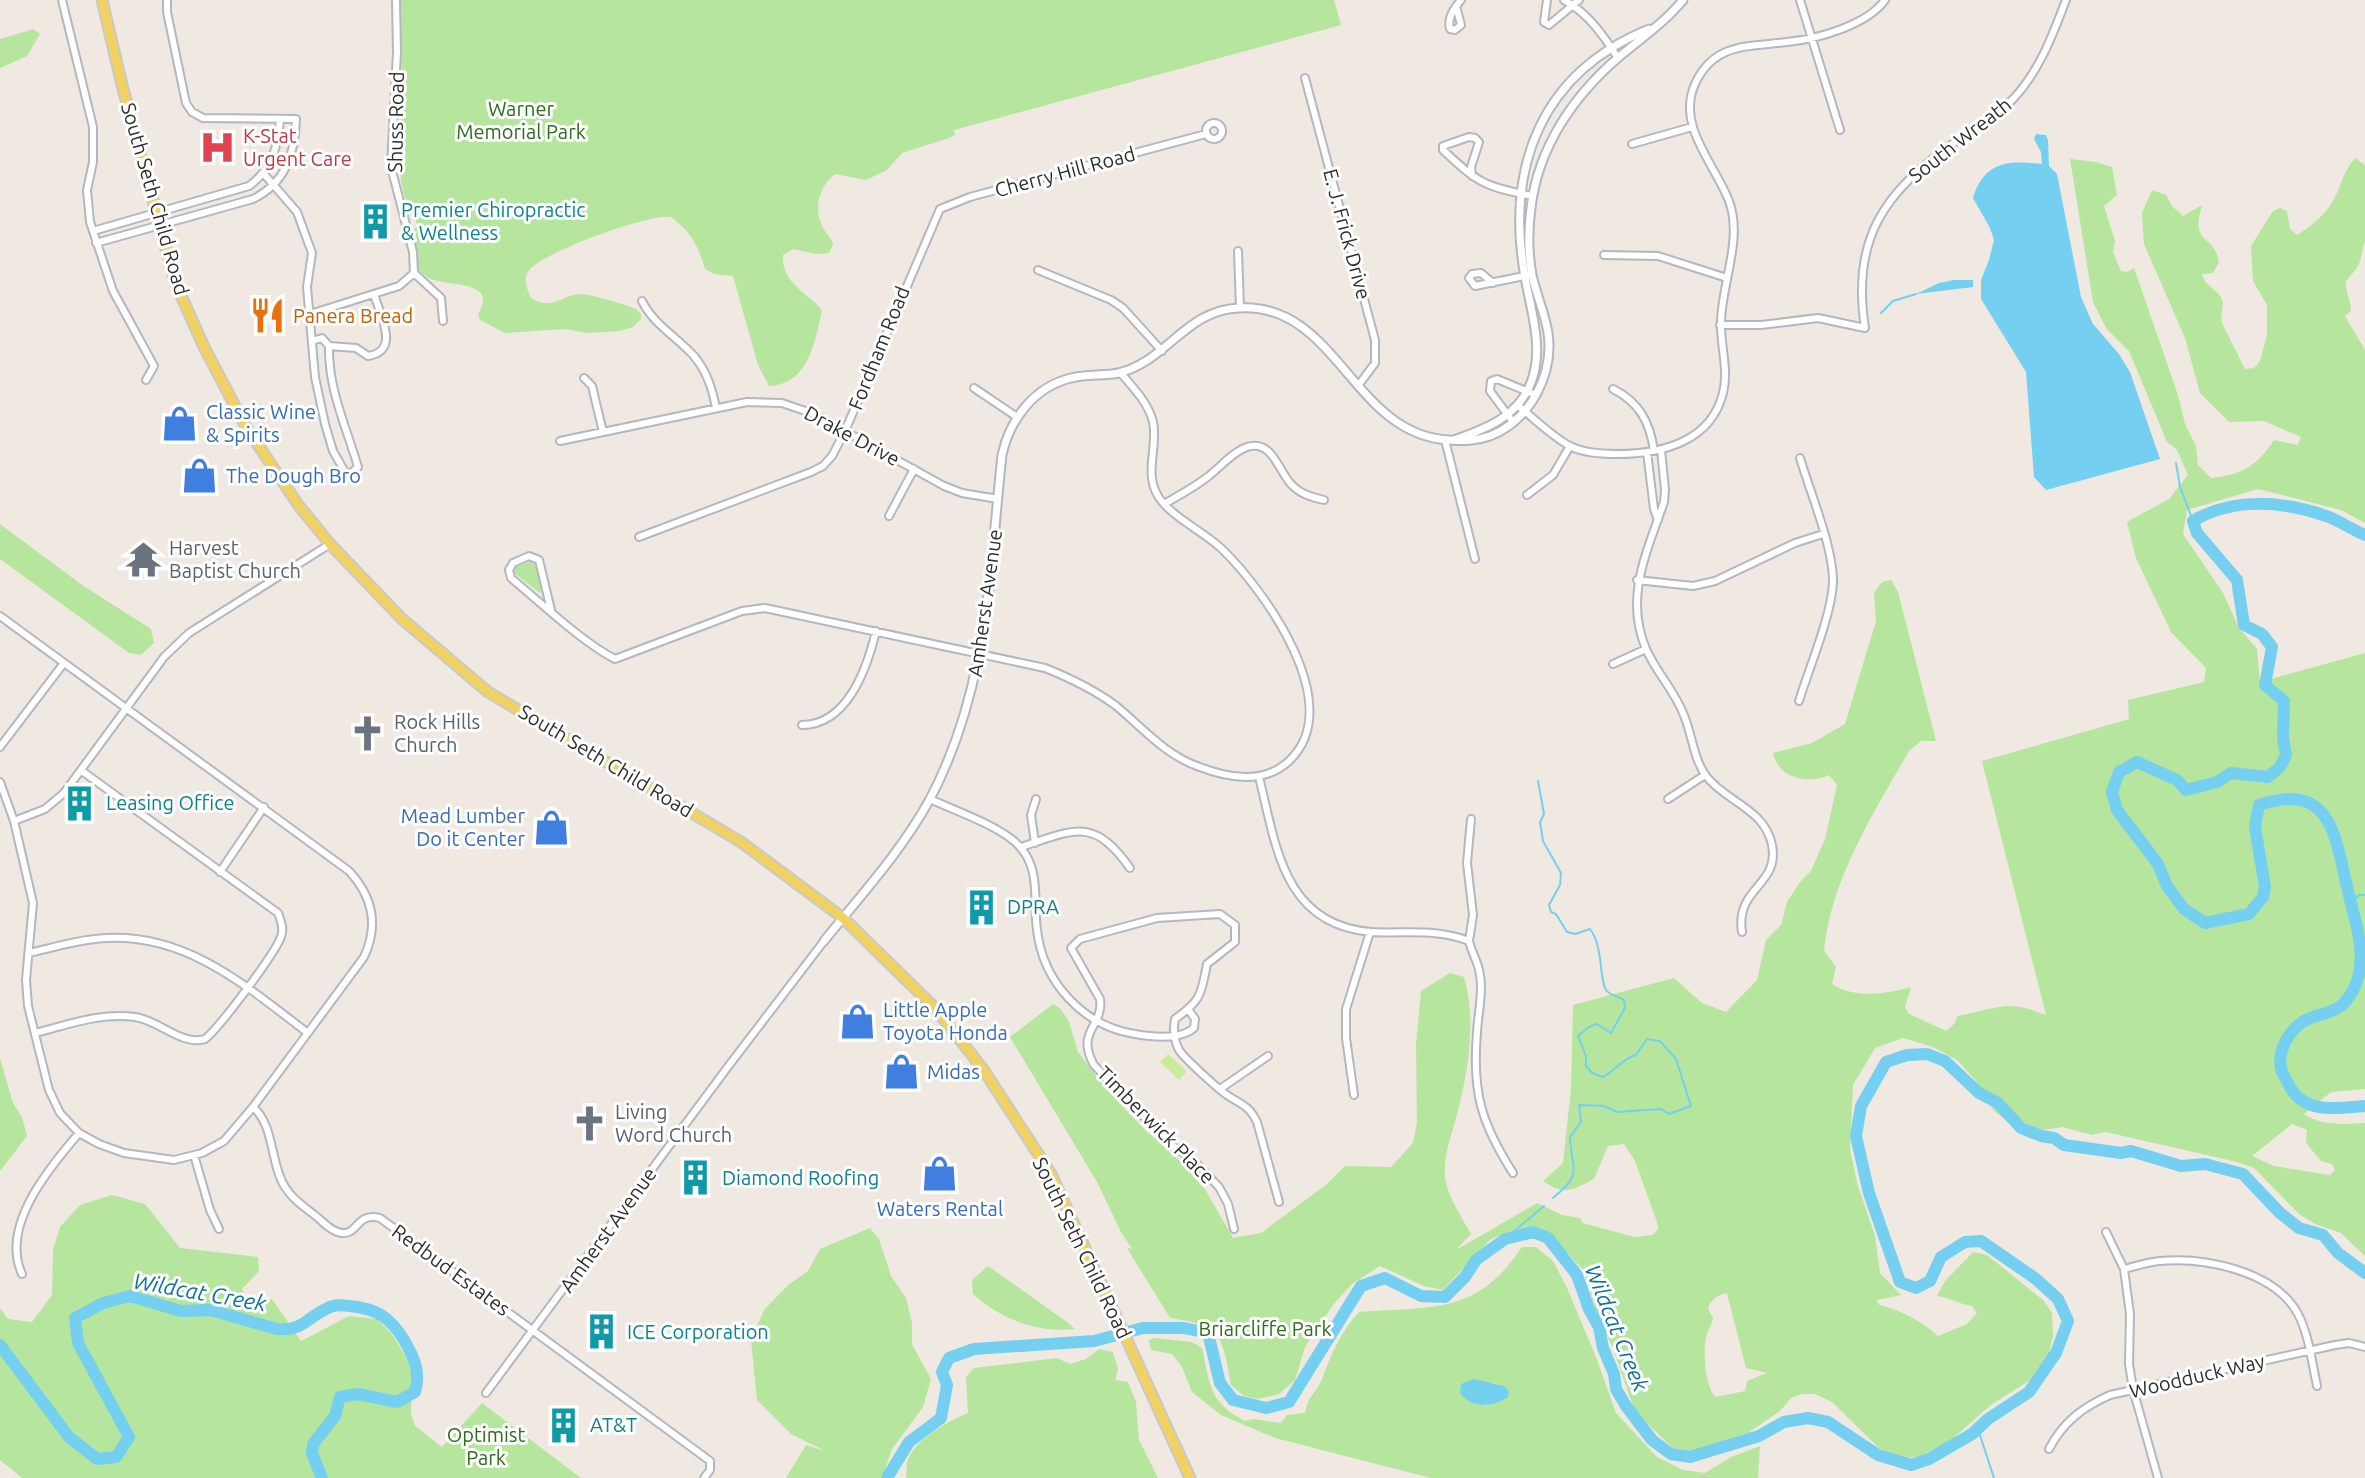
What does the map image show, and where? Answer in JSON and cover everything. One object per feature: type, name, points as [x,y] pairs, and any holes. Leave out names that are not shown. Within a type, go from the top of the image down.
[{"type":"main road","name":"South Seth Child Road","points":[[102,0],[159,226],[181,295],[246,427],[299,506],[330,544],[402,619],[488,692],[730,835],[843,918],[934,1007],[983,1069],[1051,1174],[1190,1478]]},
{"type":"street","name":"South Seth Child Road","points":[[62,0],[93,127],[93,162],[87,207],[113,291],[154,366],[146,380]]},
{"type":"street","points":[[96,243],[243,203],[275,185],[290,162],[296,119],[203,118],[192,112],[186,103],[167,0]]},
{"type":"street","name":"Shuss Road","points":[[396,0],[397,52],[391,167],[413,252],[414,273]]},
{"type":"street","points":[[1547,0],[1544,19],[1547,25],[1554,23],[1576,3]]},
{"type":"street","points":[[1564,0],[1576,3],[1602,33],[1618,58]]},
{"type":"street","name":"Amherst Avenue","points":[[1510,418],[1526,411],[1547,366],[1549,342],[1545,320],[1528,275],[1533,196],[1545,155],[1559,125],[1587,86],[1683,0]]},
{"type":"street","points":[[1800,0],[1840,130]]},
{"type":"street","points":[[1517,405],[1570,446],[1606,454],[1679,446],[1700,432],[1713,416],[1723,395],[1725,376],[1720,325],[1733,224],[1731,206],[1690,120],[1694,86],[1705,66],[1725,51],[1742,45],[1812,37],[1861,21],[1875,13],[1885,0]]},
{"type":"street","name":"South Wreath","points":[[1720,325],[1761,325],[1818,318],[1865,328],[1860,297],[1862,265],[1878,218],[1913,174],[2014,98],[2043,56],[2066,0]]},
{"type":"street","name":"Amherst Avenue","points":[[486,1393],[727,1068],[893,857],[930,799],[958,736],[981,653],[1005,442],[1017,417],[1033,398],[1056,383],[1120,372],[1140,365],[1162,351],[1195,321],[1221,310],[1262,309],[1296,321],[1309,331],[1379,410],[1403,428],[1467,442],[1492,436],[1510,418],[1527,391],[1535,369],[1537,347],[1528,275],[1518,230],[1527,156],[1550,109],[1579,73],[1632,36],[1653,27]]},
{"type":"street","name":"E. J. Frick Drive","points":[[1305,78],[1375,340],[1375,363],[1358,386]]},
{"type":"street","points":[[93,231],[249,186],[264,174],[277,147],[280,119]]},
{"type":"street","points":[[1632,144],[1692,127]]},
{"type":"street","name":"Cherry Hill Road","points":[[932,223],[940,209],[948,204],[1206,134]]},
{"type":"street","points":[[1472,176],[1471,167],[1479,142],[1469,137],[1443,146],[1443,150],[1472,176],[1485,185],[1533,196]]},
{"type":"street","points":[[264,174],[297,212],[312,253],[307,287],[315,377],[325,424],[339,463],[350,474],[358,467],[339,414],[328,361],[329,346]]},
{"type":"street","name":"Fordham Road","points":[[639,537],[823,466],[845,431],[932,223]]},
{"type":"street","points":[[1238,251],[1240,308]]},
{"type":"street","points":[[1604,255],[1658,256],[1727,278]]},
{"type":"street","points":[[1038,270],[1111,300],[1123,308],[1162,351]]},
{"type":"street","points":[[310,314],[399,286],[414,273],[441,298],[443,321]]},
{"type":"street","points":[[1493,283],[1528,275]]},
{"type":"street","points":[[312,341],[322,338],[329,346],[356,348],[368,356],[383,351],[386,335],[374,294]]},
{"type":"street","points":[[642,301],[648,313],[693,355],[705,372],[716,408]]},
{"type":"street","points":[[551,610],[539,560],[529,556],[513,563],[509,570],[511,578],[551,610],[615,659],[753,608],[765,608],[1045,668],[1085,685],[1116,706],[1175,756],[1237,777],[1259,777],[1283,766],[1294,756],[1310,724],[1309,704],[1292,647],[1281,624],[1253,583],[1211,539],[1164,504],[1154,487],[1150,465],[1153,424],[1143,398],[1120,372]]},
{"type":"street","points":[[584,378],[592,386],[603,432]]},
{"type":"street","points":[[1510,418],[1490,391],[1491,381],[1497,379],[1536,395]]},
{"type":"street","points":[[974,388],[1017,417]]},
{"type":"street","points":[[1613,389],[1627,396],[1648,424],[1665,490],[1637,580],[1638,623],[1646,649],[1683,712],[1705,775],[1720,791],[1759,818],[1772,845],[1773,860],[1767,874],[1742,908],[1742,932]]},
{"type":"street","name":"Drake Drive","points":[[560,441],[747,402],[782,403],[814,414],[962,493],[998,499]]},
{"type":"street","points":[[1448,440],[1475,559]]},
{"type":"street","points":[[1164,504],[1202,481],[1241,450],[1253,446],[1265,448],[1300,492],[1324,500]]},
{"type":"street","points":[[1527,495],[1553,475],[1570,446]]},
{"type":"street","points":[[1654,451],[1654,509],[1658,520]]},
{"type":"street","points":[[1799,701],[1833,583],[1831,563],[1800,458]]},
{"type":"street","points":[[889,516],[914,469]]},
{"type":"street","points":[[1637,580],[1693,586],[1704,584],[1795,543],[1823,534]]},
{"type":"street","points":[[14,821],[45,809],[64,793],[164,657],[189,633],[330,544]]},
{"type":"street","points":[[0,616],[264,807],[349,871],[362,886],[372,911],[371,941],[364,957],[253,1107],[224,1141],[194,1155],[174,1160],[124,1153],[79,1133],[60,1113],[49,1090],[28,1006],[33,903],[14,821],[0,782]]},
{"type":"street","points":[[802,725],[825,722],[851,694],[864,670],[876,631]]},
{"type":"street","points":[[1613,664],[1646,649]]},
{"type":"street","points":[[0,747],[64,663]]},
{"type":"street","points":[[35,1033],[108,1016],[135,1017],[156,1022],[185,1038],[198,1041],[210,1035],[282,936],[278,913],[82,771]]},
{"type":"street","points":[[1668,799],[1705,775]]},
{"type":"street","points":[[1259,777],[1278,854],[1289,882],[1304,903],[1328,921],[1370,932],[1427,931],[1469,941]]},
{"type":"street","points":[[930,799],[1002,833],[1021,847],[1035,880],[1037,933],[1044,956],[1055,980],[1070,1001],[1095,1021],[1131,1034],[1174,1036],[1190,1032],[1195,1019],[1188,1009],[1173,1022],[1174,1036],[1179,1051],[1220,1089],[1251,1110],[1279,1202]]},
{"type":"street","points":[[1035,843],[1031,815],[1036,799]]},
{"type":"street","points":[[220,872],[264,807]]},
{"type":"street","points":[[1471,819],[1467,863],[1473,915],[1469,941],[1479,970],[1480,989],[1474,1066],[1491,1138],[1513,1173]]},
{"type":"street","points":[[1021,847],[1076,830],[1087,831],[1101,836],[1114,846],[1130,868]]},
{"type":"street","name":"Timberwick Place","points":[[1188,1009],[1202,994],[1207,964],[1235,942],[1235,925],[1220,914],[1157,918],[1080,939],[1071,948],[1100,999],[1101,1009],[1087,1040],[1087,1052],[1094,1065],[1170,1144],[1193,1160],[1219,1187],[1228,1204],[1234,1229]]},
{"type":"street","points":[[1354,1095],[1346,1038],[1346,1009],[1370,932]]},
{"type":"street","points":[[29,953],[90,939],[140,939],[175,946],[205,959],[308,1033]]},
{"type":"street","points":[[1220,1089],[1268,1056]]},
{"type":"street","name":"Redbud Estates","points":[[253,1107],[263,1120],[285,1187],[297,1201],[333,1230],[350,1232],[362,1219],[371,1216],[380,1218],[534,1330]]},
{"type":"street","points":[[22,1274],[12,1262],[10,1248],[16,1213],[28,1193],[79,1133]]},
{"type":"street","points":[[194,1155],[210,1210],[219,1229]]},
{"type":"street","points":[[2106,1232],[2124,1269],[2129,1293],[2128,1348],[2133,1389],[2158,1478]]},
{"type":"street","points":[[2124,1269],[2161,1261],[2187,1260],[2233,1269],[2278,1291],[2293,1306],[2303,1327],[2317,1386]]},
{"type":"street","points":[[534,1330],[710,1461],[710,1470],[704,1478]]},
{"type":"street","name":"Woodduck Way","points":[[2049,1449],[2057,1433],[2089,1404],[2133,1389],[2349,1343],[2365,1347]]},
{"type":"green space","name":"Warner Memorial Park","points":[[401,0],[1334,0],[1341,25],[954,130],[955,135],[949,138],[902,153],[887,170],[866,180],[835,174],[822,192],[818,206],[823,228],[833,244],[829,253],[816,254],[793,249],[783,255],[786,273],[822,310],[813,348],[802,370],[793,378],[769,386],[758,365],[733,276],[714,274],[705,269],[693,240],[671,217],[641,221],[598,235],[540,261],[528,272],[528,291],[531,298],[539,302],[551,303],[584,294],[636,309],[641,319],[633,327],[620,331],[587,333],[565,329],[505,333],[480,320],[478,314],[483,303],[478,290],[432,279],[418,269],[413,231],[417,226],[412,204],[403,191],[397,156],[402,77]]},
{"type":"green space","points":[[33,29],[40,34],[27,56],[0,68],[0,39]]},
{"type":"green space","name":"Briarcliffe Park","points":[[2355,158],[2365,165],[2365,240],[2359,265],[2346,281],[2351,311],[2345,316],[2365,350],[2365,523],[2341,510],[2258,489],[2187,510],[2183,534],[2223,593],[2239,628],[2257,649],[2260,682],[2365,653],[2365,1089],[2331,1092],[2304,1114],[2325,1122],[2365,1123],[2365,1256],[2341,1233],[2315,1224],[2299,1214],[2254,1168],[2106,1132],[2092,1135],[2063,1127],[2043,1130],[2008,1122],[1994,1111],[1976,1081],[1957,1060],[1933,1047],[1903,1038],[1875,1048],[1853,1085],[1850,1149],[1857,1183],[1875,1236],[1880,1273],[1901,1295],[1877,1300],[1879,1305],[1910,1317],[1938,1336],[1967,1324],[1977,1313],[1972,1306],[1937,1296],[1945,1281],[1973,1252],[1987,1255],[2044,1301],[2052,1313],[2053,1336],[2049,1354],[2029,1381],[1992,1404],[1951,1440],[1921,1456],[1894,1456],[1879,1448],[1832,1402],[1815,1394],[1791,1398],[1780,1411],[1748,1433],[1731,1438],[1705,1453],[1673,1448],[1635,1412],[1613,1348],[1597,1314],[1584,1271],[1551,1235],[1529,1228],[1510,1231],[1491,1239],[1443,1290],[1424,1286],[1380,1266],[1352,1284],[1333,1305],[1305,1347],[1295,1380],[1279,1394],[1258,1399],[1244,1396],[1231,1385],[1217,1336],[1200,1325],[1170,1318],[1127,1248],[1132,1249],[1097,1182],[1010,1037],[1053,1004],[1061,1009],[1069,1022],[1078,1052],[1109,1092],[1182,1163],[1206,1191],[1233,1238],[1261,1233],[1327,1184],[1345,1166],[1391,1167],[1413,1143],[1417,1123],[1416,1045],[1421,991],[1450,973],[1464,977],[1470,1012],[1469,1048],[1448,1147],[1445,1178],[1449,1193],[1471,1234],[1456,1250],[1537,1203],[1562,1215],[1580,1218],[1583,1223],[1634,1237],[1653,1235],[1658,1229],[1657,1222],[1635,1161],[1624,1144],[1608,1146],[1594,1179],[1580,1186],[1563,1190],[1543,1181],[1563,1163],[1571,1089],[1573,1005],[1674,978],[1702,1003],[1726,1012],[1757,980],[1766,940],[1781,925],[1787,902],[1811,871],[1825,839],[1837,785],[1829,775],[1803,779],[1787,774],[1776,762],[1773,753],[1812,743],[1845,724],[1876,621],[1874,593],[1882,582],[1891,580],[1898,592],[1936,741],[1921,741],[1909,751],[1844,873],[1828,924],[1824,951],[1836,967],[1832,984],[1860,993],[1892,992],[1911,987],[1905,1007],[1909,1014],[1946,1031],[1955,1023],[1957,1016],[1998,1007],[2021,1007],[2046,1015],[1982,761],[2129,719],[2128,700],[2204,682],[2206,668],[2171,632],[2136,558],[2127,522],[2169,499],[2188,475],[2177,450],[2167,442],[2129,351],[2106,328],[2093,302],[2070,159],[2112,167],[2117,195],[2104,206],[2115,241],[2113,252],[2121,271],[2134,268],[2185,424],[2196,446],[2198,465],[2211,478],[2248,468],[2274,440],[2298,445],[2301,437],[2264,421],[2229,422],[2200,393],[2185,338],[2144,244],[2142,213],[2152,190],[2166,195],[2183,216],[2202,205],[2199,228],[2216,252],[2219,262],[2213,273],[2202,274],[2223,302],[2221,321],[2245,369],[2254,368],[2260,361],[2267,335],[2267,305],[2253,281],[2251,246],[2273,211],[2280,208],[2287,211],[2290,229],[2297,235],[2315,222],[2334,200]],"holes":[[[2292,1124],[2307,1130],[2306,1143],[2321,1161],[2332,1164],[2335,1170],[2330,1175],[2274,1166],[2252,1156]],[[1727,1293],[1746,1368],[1767,1373],[1747,1381],[1745,1391],[1716,1397],[1709,1386],[1706,1369],[1706,1337],[1713,1318],[1708,1309],[1715,1298]]]},
{"type":"green space","points":[[0,524],[82,585],[151,629],[154,643],[141,655],[129,653],[0,559]]},
{"type":"green space","points":[[530,562],[536,566],[542,590],[540,593],[514,573],[516,567]]},
{"type":"green space","points":[[1168,1054],[1187,1071],[1179,1080],[1160,1062]]},
{"type":"green space","points":[[0,1058],[13,1103],[22,1117],[27,1136],[0,1171]]},
{"type":"green space","name":"Optimist Park","points":[[112,1195],[145,1204],[180,1248],[258,1257],[259,1271],[242,1289],[244,1293],[251,1298],[272,1299],[301,1341],[349,1316],[377,1319],[391,1333],[412,1366],[411,1413],[415,1426],[442,1447],[482,1403],[581,1478],[22,1478],[0,1460],[0,1308],[8,1319],[32,1322],[52,1295],[53,1250],[60,1227],[80,1205]]},
{"type":"green space","points":[[870,1228],[879,1239],[891,1276],[906,1298],[912,1323],[912,1344],[931,1379],[923,1407],[892,1449],[882,1478],[786,1478],[806,1445],[825,1451],[791,1434],[757,1400],[751,1340],[764,1310],[788,1285],[808,1271],[820,1249]]},
{"type":"green space","points":[[1522,1247],[1536,1247],[1553,1261],[1596,1357],[1616,1413],[1657,1457],[1683,1470],[1705,1473],[1731,1457],[1760,1446],[1758,1478],[1431,1478],[1275,1438],[1221,1415],[1192,1392],[1182,1367],[1172,1354],[1151,1350],[1149,1340],[1155,1338],[1192,1342],[1202,1348],[1213,1391],[1224,1407],[1245,1421],[1253,1419],[1281,1423],[1287,1415],[1305,1413],[1337,1344],[1359,1312],[1451,1303],[1488,1285]],"holes":[[[1492,1383],[1499,1384],[1488,1405],[1471,1402]]]},
{"type":"green space","points":[[988,1266],[1075,1329],[1034,1327],[1008,1318],[984,1303],[973,1294],[972,1280]]},
{"type":"green space","points":[[1099,1349],[1113,1352],[1118,1369],[1115,1380],[1128,1382],[1136,1402],[1139,1440],[1158,1478],[906,1478],[908,1459],[918,1444],[968,1413],[966,1377],[974,1368],[1057,1358],[1070,1364],[1086,1359]]},
{"type":"water","points":[[2036,134],[2046,135],[2048,140],[2049,166],[2057,174],[2081,297],[2093,324],[2130,372],[2160,459],[2046,490],[2034,477],[2026,372],[1981,299],[1981,280],[1994,240],[1973,198],[1984,177],[1999,166],[2019,162],[2042,164],[2041,152],[2034,139]]},
{"type":"water","points":[[1973,280],[1973,287],[1916,294],[1939,283]]},
{"type":"water","points":[[1474,1379],[1504,1386],[1509,1391],[1508,1397],[1489,1405],[1470,1402],[1460,1393],[1461,1384]]},
{"type":"waterway","points":[[1881,313],[1893,301],[1916,294]]},
{"type":"waterway","points":[[2176,463],[2180,487],[2193,521]]},
{"type":"waterway","name":"Wildcat Creek","points":[[2365,535],[2326,516],[2276,505],[2225,508],[2193,521],[2197,533],[2237,580],[2244,625],[2262,634],[2272,647],[2265,685],[2284,701],[2286,755],[2280,767],[2268,777],[2231,773],[2217,782],[2186,790],[2177,780],[2137,762],[2119,772],[2112,792],[2117,810],[2158,864],[2167,886],[2184,909],[2205,923],[2249,914],[2263,897],[2265,887],[2255,827],[2259,805],[2284,799],[2302,800],[2316,807],[2326,819],[2334,834],[2358,932],[2361,953],[2359,974],[2353,991],[2342,1005],[2308,1019],[2291,1033],[2283,1046],[2280,1061],[2289,1085],[2303,1101],[2322,1108],[2365,1106]]},
{"type":"waterway","points":[[1538,781],[1544,814],[1540,822],[1543,841],[1561,873],[1560,885],[1549,905],[1551,912],[1556,914],[1567,932],[1575,934],[1590,929],[1597,945],[1605,987],[1610,994],[1624,1000],[1625,1008],[1611,1033],[1597,1024],[1578,1036],[1586,1056],[1586,1066],[1592,1073],[1603,1077],[1636,1055],[1647,1039],[1660,1041],[1676,1059],[1691,1106],[1669,1114],[1661,1109],[1617,1112],[1604,1106],[1579,1105],[1581,1122],[1570,1137],[1574,1171],[1569,1183],[1553,1198]]},
{"type":"waterway","points":[[2350,903],[2359,895],[2365,895]]},
{"type":"waterway","name":"Wildcat Creek","points":[[887,1478],[909,1442],[941,1418],[947,1385],[942,1372],[949,1358],[974,1349],[1094,1341],[1143,1328],[1184,1328],[1208,1333],[1220,1383],[1233,1400],[1266,1408],[1289,1402],[1361,1286],[1385,1278],[1421,1296],[1445,1297],[1465,1277],[1476,1260],[1505,1239],[1533,1232],[1548,1238],[1577,1275],[1599,1327],[1616,1389],[1652,1440],[1671,1454],[1690,1457],[1759,1436],[1784,1422],[1808,1418],[1828,1422],[1878,1455],[1911,1465],[1929,1459],[1972,1434],[1988,1419],[2029,1392],[2056,1353],[2068,1321],[2058,1299],[2036,1279],[1981,1241],[1965,1242],[1941,1257],[1930,1281],[1916,1288],[1900,1282],[1869,1193],[1856,1136],[1861,1106],[1886,1062],[1907,1055],[1927,1054],[1945,1061],[1979,1093],[1998,1103],[2021,1128],[2054,1138],[2064,1145],[2121,1153],[2131,1151],[2181,1166],[2205,1164],[2243,1174],[2280,1213],[2299,1228],[2323,1235],[2338,1253],[2365,1273]]},
{"type":"waterway","points":[[1505,1239],[1544,1206]]},
{"type":"waterway","name":"Wildcat Creek","points":[[0,1345],[69,1437],[97,1459],[116,1457],[129,1437],[78,1343],[75,1318],[103,1303],[130,1296],[181,1311],[210,1310],[277,1329],[298,1326],[329,1307],[344,1305],[375,1312],[393,1325],[411,1352],[417,1371],[415,1392],[397,1402],[358,1394],[340,1397],[335,1416],[313,1444],[312,1453],[322,1478]]},
{"type":"waterway","points":[[1978,1429],[1994,1478]]},
{"type":"place","name":"K-Stat Urgent Care","points":[[217,147]]},
{"type":"place","name":"Premier Chiropractic & Wellness","points":[[375,222]]},
{"type":"place","name":"Panera Bread","points":[[267,316]]},
{"type":"place","name":"Classic Wine & Spirits","points":[[180,424]]},
{"type":"place","name":"The Dough Bro","points":[[200,476]]},
{"type":"place","name":"Harvest Baptist Church","points":[[143,560]]},
{"type":"place","name":"Rock Hills Church","points":[[368,733]]},
{"type":"place","name":"Leasing Office","points":[[80,803]]},
{"type":"place","name":"Mead Lumber Do it Center","points":[[551,827]]},
{"type":"place","name":"DPRA","points":[[981,907]]},
{"type":"place","name":"Little Apple Toyota Honda","points":[[857,1022]]},
{"type":"place","name":"Midas","points":[[901,1072]]},
{"type":"place","name":"Living Word Church","points":[[589,1123]]},
{"type":"place","name":"Waters Rental","points":[[940,1174]]},
{"type":"place","name":"Diamond Roofing","points":[[696,1178]]},
{"type":"place","name":"ICE Corporation","points":[[601,1332]]},
{"type":"place","name":"AT&T","points":[[564,1425]]}]
